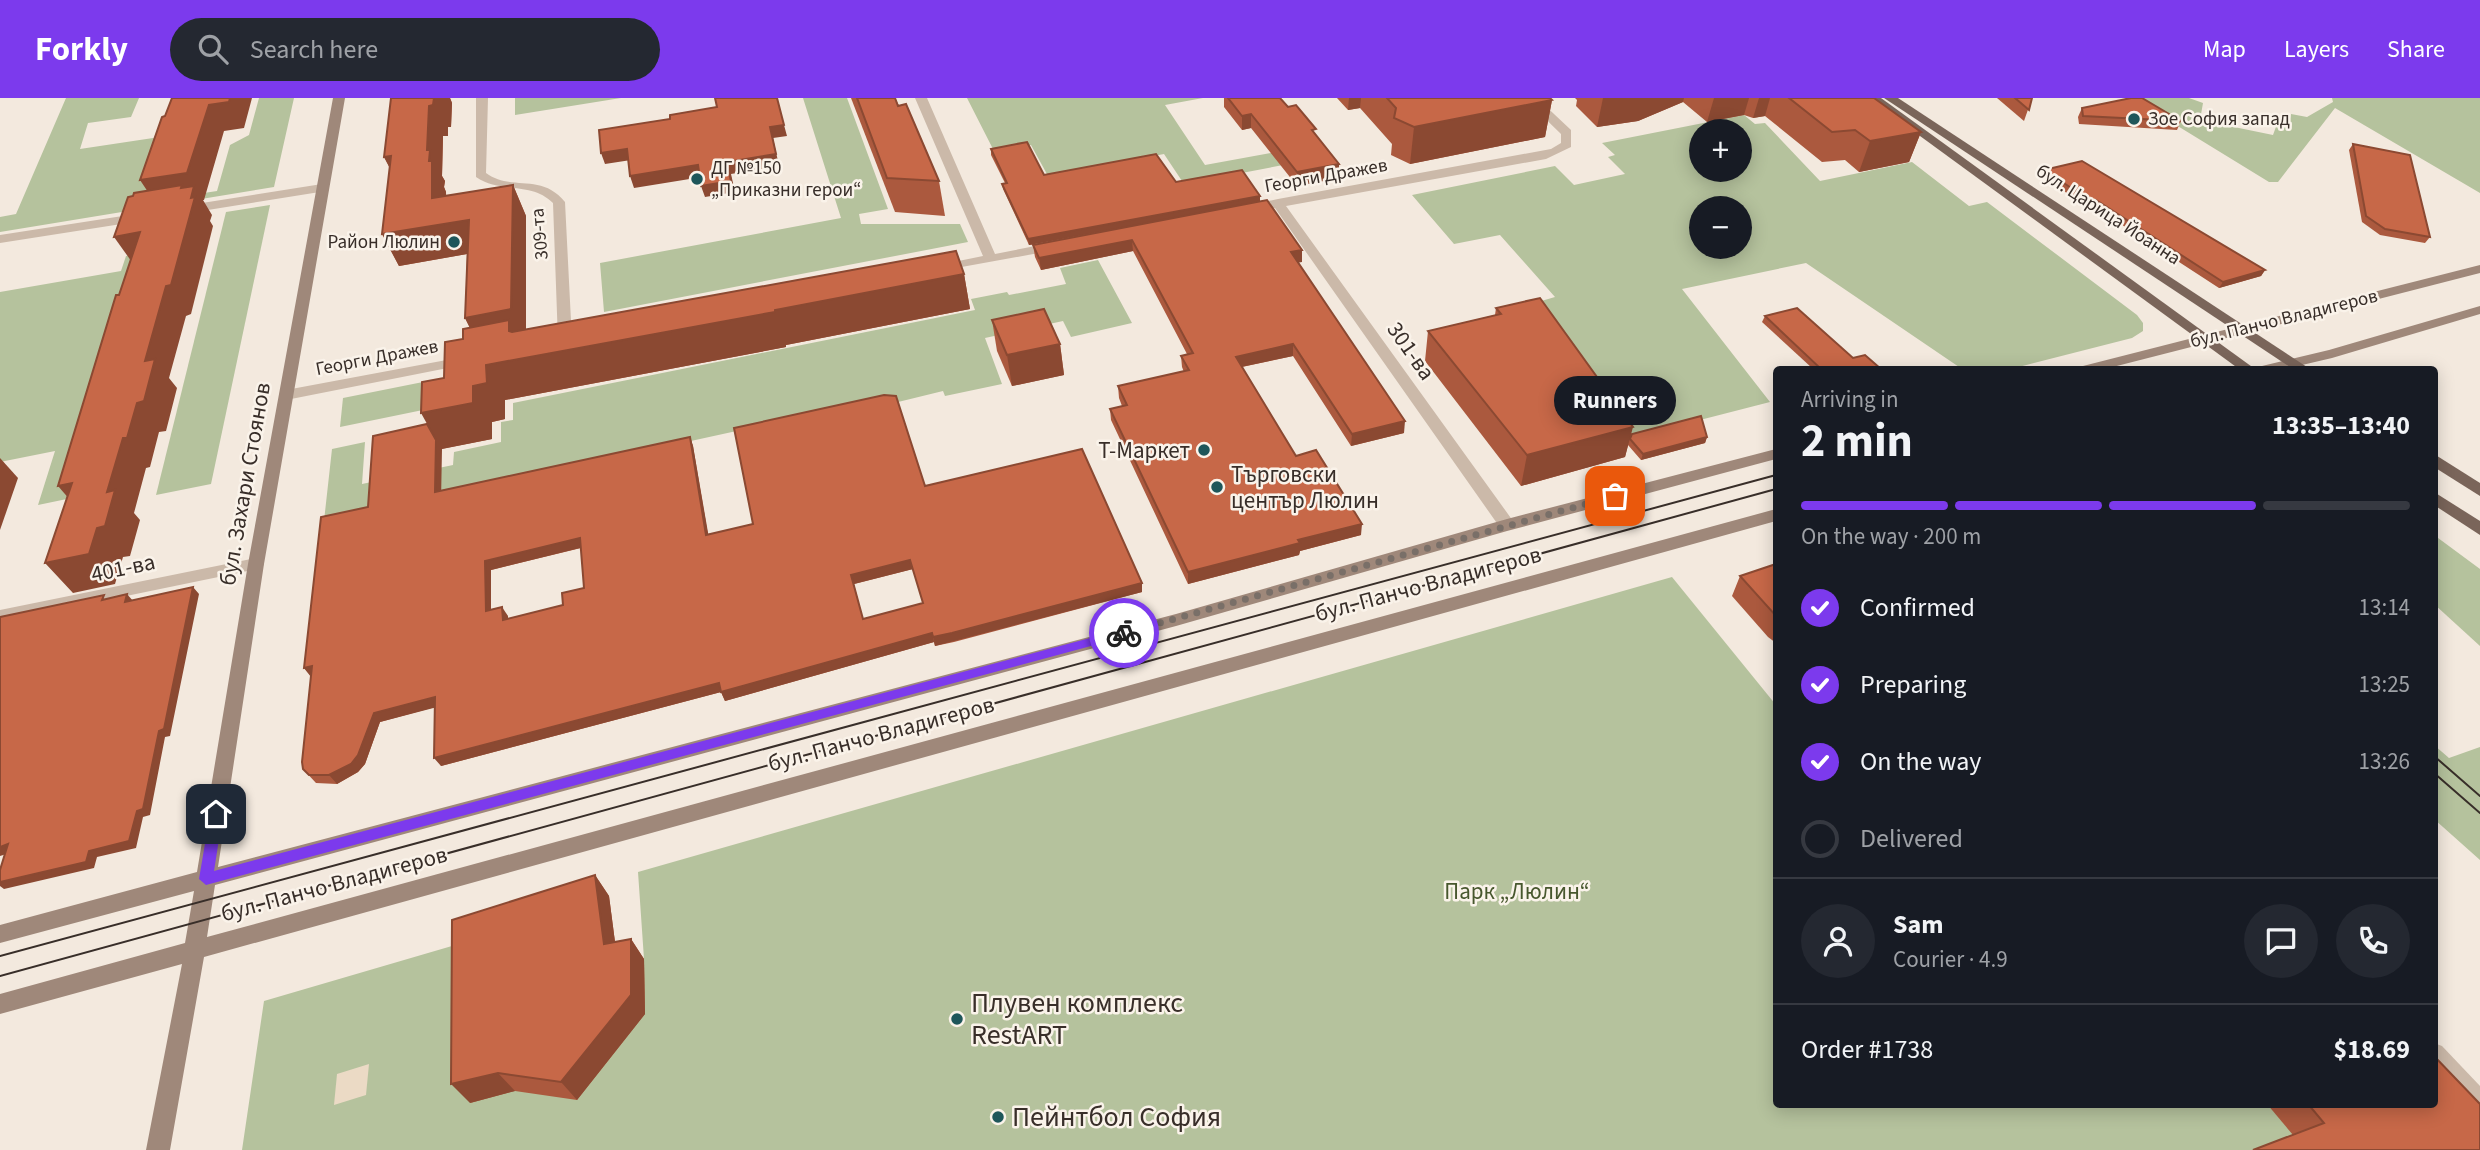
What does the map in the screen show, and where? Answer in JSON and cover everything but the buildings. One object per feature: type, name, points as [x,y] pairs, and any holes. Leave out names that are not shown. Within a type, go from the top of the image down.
[{"type":"main road","name":"бул. Захари Стоянов","points":[[158,1150],[195,949],[256,564],[339,98]]},
{"type":"main road","name":"бул. Царица Йоанна","points":[[1874,98],[2244,366]]},
{"type":"main road","name":"бул. Царица Йоанна","points":[[1890,98],[2299,366]]},
{"type":"main road","name":"бул. Панчо Владигеров","points":[[2099,366],[2480,269]]},
{"type":"main road","name":"бул. Панчо Владигеров","points":[[2299,366],[2480,310]]},
{"type":"main road","name":"бул. Панчо Владигеров","points":[[0,934],[1176,620],[1507,525],[1773,455]]},
{"type":"main road","points":[[2438,462],[2480,491]]},
{"type":"main road","points":[[2438,501],[2480,529]]},
{"type":"main road","name":"бул. Панчо Владигеров","points":[[0,1004],[1773,516]]},
{"type":"street","name":"309-та","points":[[482,98],[480,174],[492,182],[539,187],[552,193],[559,202],[572,340],[545,345]]},
{"type":"street","points":[[921,98],[991,259]]},
{"type":"street","name":"Георги Дражев","points":[[1238,211],[1546,155],[1563,149],[1567,144],[1567,133],[1530,98]]},
{"type":"street","points":[[0,239],[322,188]]},
{"type":"street","name":"301-ва","points":[[1278,203],[1507,525]]},
{"type":"street","points":[[923,272],[1067,244]]},
{"type":"street","name":"Георги Дражев","points":[[286,395],[483,357]]},
{"type":"street","name":"401-ва","points":[[0,616],[256,564]]},
{"type":"street","points":[[2438,1058],[2480,1103]]},
{"type":"green space","points":[[66,98],[139,98],[131,117],[88,123],[80,149],[173,135],[152,201],[217,191],[230,145],[249,135],[259,98],[294,98],[274,187],[0,232],[0,217],[16,214]]},
{"type":"green space","points":[[515,98],[621,98],[515,115]]},
{"type":"green space","points":[[803,98],[847,98],[888,209],[859,214],[861,224],[960,224],[968,242],[604,312],[600,263],[841,218]]},
{"type":"green space","points":[[967,98],[1203,98],[1165,105],[1205,165],[1315,145],[1325,157],[1184,184],[1164,154],[1048,176],[1031,145],[994,151]]},
{"type":"green space","points":[[2132,98],[2189,98],[2203,103],[2200,120],[2273,135],[2277,124],[2288,127],[2291,114],[2307,117],[2333,102],[2332,98],[2480,98],[2480,193],[2335,108],[2278,182],[2269,182]]},
{"type":"green space","points":[[1744,115],[1749,119],[1724,119]]},
{"type":"green space","points":[[1752,122],[1755,124],[1765,123],[1820,181],[1912,162],[1969,206],[1987,202],[2137,315],[2143,323],[2143,331],[2132,338],[2023,366],[1958,366],[1806,263],[1682,289],[1770,402],[1626,439],[1531,304],[1555,297],[1500,235],[1454,244],[1412,195],[1555,166],[1574,185],[1625,174],[1608,157],[1615,155],[1602,143],[1689,126],[1689,182],[1752,182]]},
{"type":"green space","points":[[270,205],[211,484],[156,495],[226,212]]},
{"type":"green space","points":[[160,250],[86,495],[38,505],[55,451],[0,462],[0,292],[121,271],[126,256]]},
{"type":"green space","points":[[1098,260],[1132,323],[1071,337],[1063,321],[985,338],[1002,384],[945,396],[943,391],[894,403],[870,402],[324,521],[332,449],[365,442],[362,484],[453,465],[454,452],[501,442],[501,422],[513,420],[513,403],[975,310],[971,299],[1066,284],[1060,268]]},
{"type":"green space","points":[[458,375],[457,403],[340,427],[343,398]]},
{"type":"green space","points":[[2438,538],[2480,569],[2480,646],[2438,608]]},
{"type":"green space","name":"Парк „Люлин“","points":[[1672,577],[1773,701],[1773,1108],[2438,1107],[2480,1136],[2480,1150],[242,1150],[264,1001],[469,941],[644,959],[638,872]]},
{"type":"green space","points":[[2480,747],[2480,860],[2438,823],[2438,748],[2449,758]]},
{"type":"shaded area","points":[[369,1064],[366,1095],[334,1105],[337,1074]]},
{"type":"tram line","points":[[0,956],[1773,476]]},
{"type":"tram line","points":[[0,976],[1773,490]]},
{"type":"tram line","points":[[2438,759],[2480,796]]},
{"type":"tram line","points":[[2438,776],[2480,813]]},
{"type":"way so far","points":[[1124,633],[1615,496]]},
{"type":"place","name":"Зое София запад","points":[[2134,119]]},
{"type":"place","name":"ДГ №150 „Приказни герои“","points":[[697,179]]},
{"type":"place","name":"Район Люлин","points":[[454,242]]},
{"type":"place","name":"Т-Маркет","points":[[1204,450]]},
{"type":"place","name":"Търговски център Люлин","points":[[1217,487]]},
{"type":"place","name":"Runners","points":[[1615,496]]},
{"type":"place","name":"Плувен комплекс RestART","points":[[957,1019]]},
{"type":"place","name":"Пейнтбол София","points":[[998,1117]]},
{"type":"route","points":[[216,814],[206,879],[1124,633]]}]
